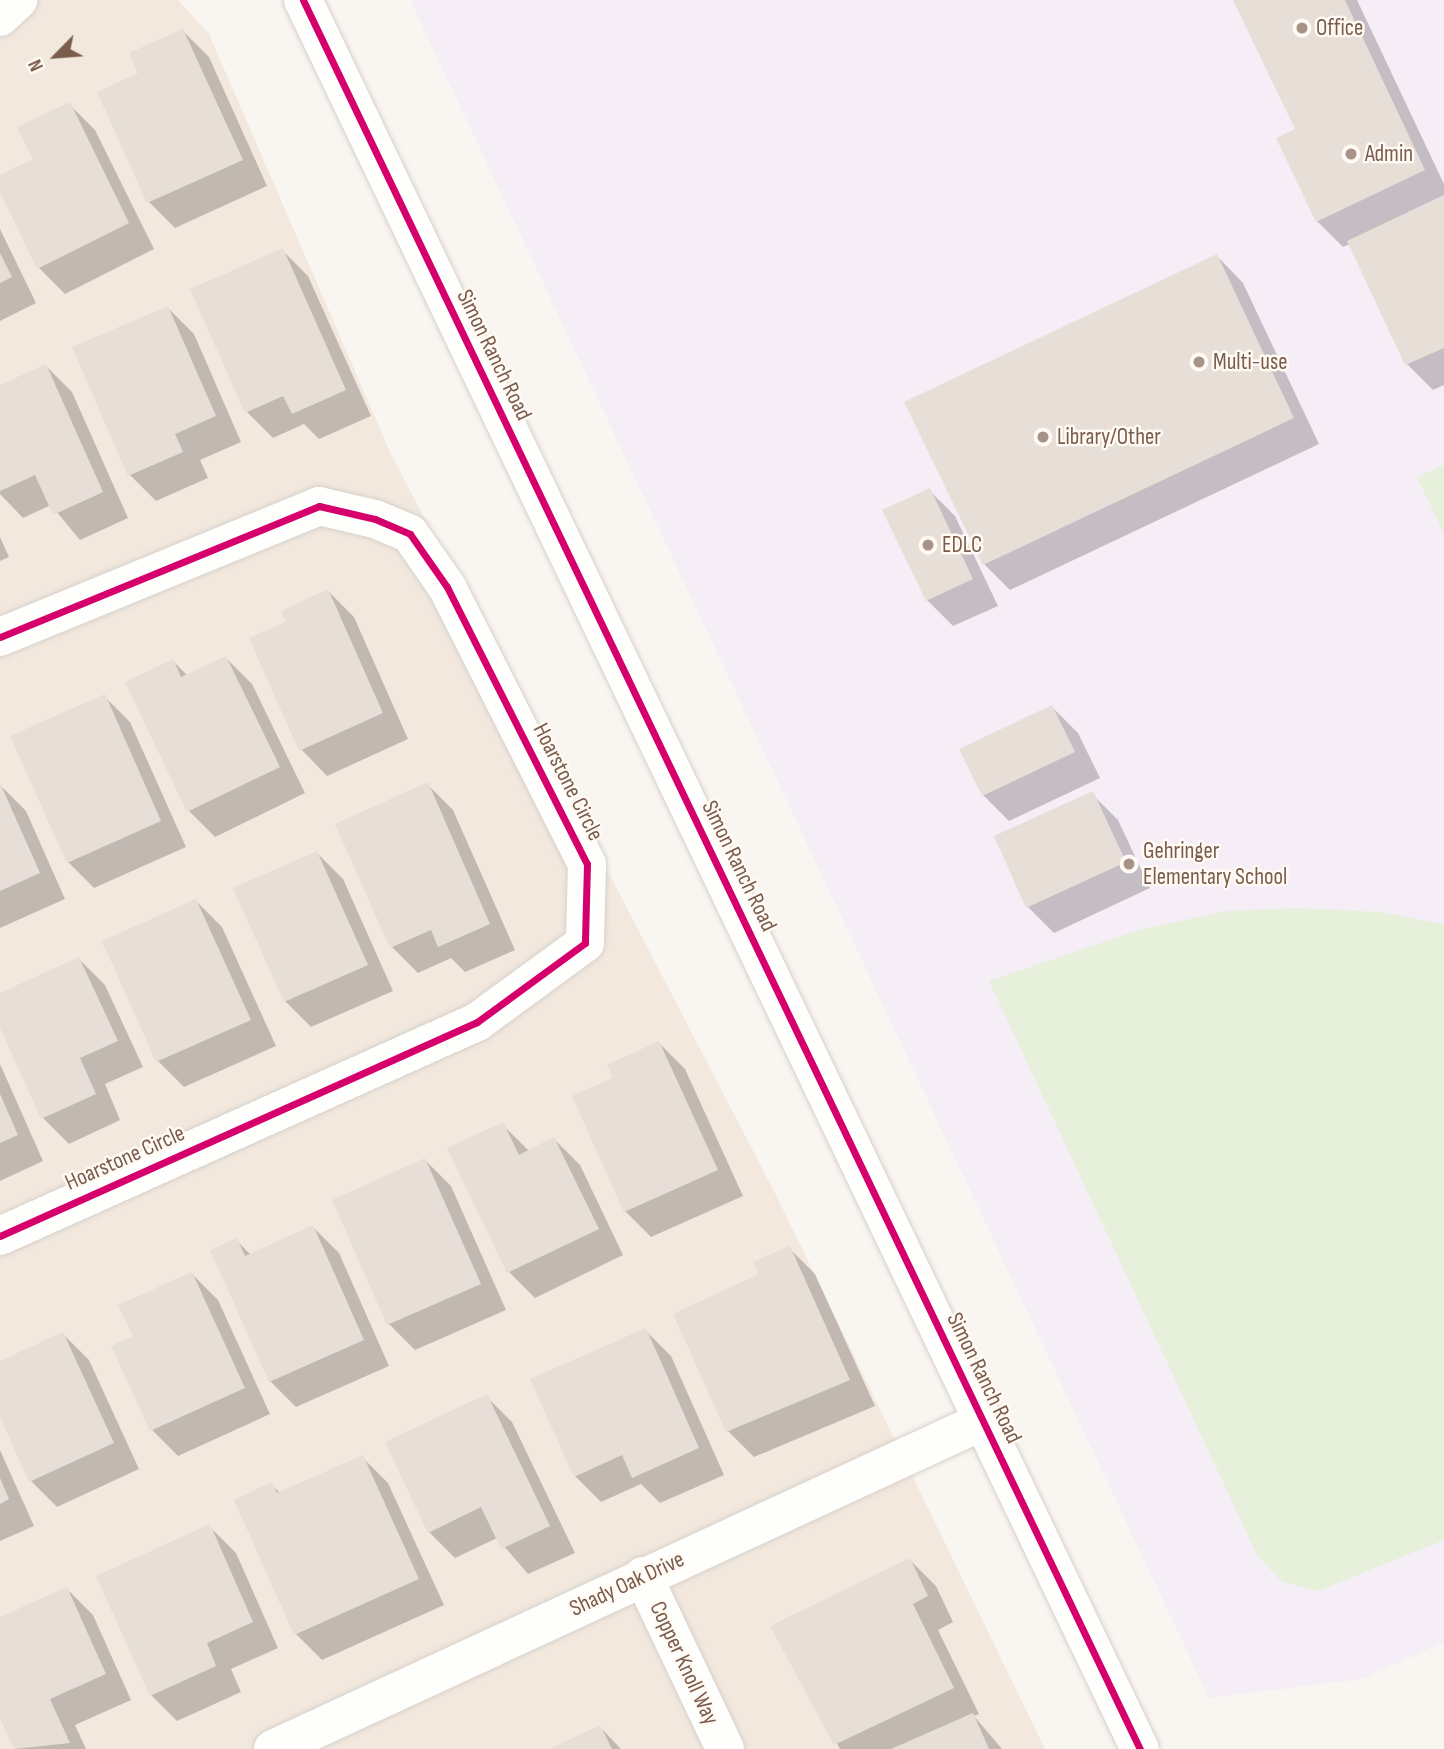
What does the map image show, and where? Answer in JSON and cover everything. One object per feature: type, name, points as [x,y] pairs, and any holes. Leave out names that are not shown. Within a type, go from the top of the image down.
[{"type":"street","points":[[0,17],[18,0]]},
{"type":"street","name":"Simon Ranch Road","points":[[303,0],[1140,1749]]},
{"type":"street","name":"Hoarstone Circle","points":[[0,637],[319,506],[375,519],[410,534],[447,587],[587,864],[585,943],[477,1022],[0,1236]]},
{"type":"street","name":"Shady Oak Drive","points":[[273,1749],[983,1421]]},
{"type":"street","name":"Copper Knoll Way","points":[[643,1576],[725,1749]]},
{"type":"shaded area","points":[[0,0],[178,0],[209,34],[390,452],[776,1195],[1045,1749],[0,1749]]},
{"type":"shaded area","name":"Gehringer Elementary School","points":[[410,0],[1444,0],[1444,1642],[1363,1679],[1209,1698]]},
{"type":"green space","points":[[1444,465],[1444,534],[1417,477]]},
{"type":"green space","points":[[1296,908],[1380,912],[1444,924],[1444,1540],[1318,1591],[1282,1582],[1257,1555],[989,981],[1138,930],[1227,911]]},
{"type":"building","name":"Admin","points":[[1233,0],[1345,0],[1425,170],[1316,222],[1276,138],[1295,129]]},
{"type":"building","points":[[183,29],[243,160],[147,203],[97,92],[138,73],[129,53]]},
{"type":"building","points":[[70,102],[129,223],[37,269],[0,192],[0,175],[33,159],[17,127]]},
{"type":"building","points":[[1444,195],[1444,348],[1405,365],[1347,241]]},
{"type":"building","points":[[283,248],[346,390],[292,414],[283,396],[245,413],[190,289]]},
{"type":"building","points":[[0,253],[12,277],[0,283]]},
{"type":"building","name":"Library/Other","points":[[1217,254],[1294,418],[983,565],[904,402]]},
{"type":"building","points":[[168,306],[216,416],[175,434],[183,452],[128,476],[72,347]]},
{"type":"building","points":[[46,364],[103,492],[53,515],[35,475],[0,491],[0,385]]},
{"type":"building","name":"EDLC","points":[[930,488],[973,579],[926,601],[882,510]]},
{"type":"building","points":[[328,589],[383,713],[299,751],[249,638],[286,622],[281,611]]},
{"type":"building","points":[[226,656],[280,767],[187,812],[125,682],[173,659],[181,677]]},
{"type":"building","points":[[105,694],[161,821],[67,863],[10,736]]},
{"type":"building","points":[[1052,705],[1075,752],[982,796],[959,749]]},
{"type":"building","points":[[428,782],[490,924],[438,947],[431,930],[390,948],[335,824]]},
{"type":"building","points":[[0,783],[40,873],[0,891]]},
{"type":"building","points":[[1093,791],[1126,862],[1026,908],[994,836]]},
{"type":"building","points":[[317,851],[368,965],[284,1002],[233,888]]},
{"type":"building","points":[[196,899],[251,1020],[156,1062],[102,941]]},
{"type":"building","points":[[79,957],[118,1041],[80,1058],[96,1094],[41,1119],[0,1028],[0,993]]},
{"type":"building","points":[[659,1041],[718,1170],[624,1212],[572,1096],[613,1078],[607,1065]]},
{"type":"building","points":[[0,1094],[18,1135],[0,1143]]},
{"type":"building","points":[[503,1122],[519,1155],[554,1137],[599,1229],[507,1273],[447,1148]]},
{"type":"building","points":[[425,1158],[481,1284],[387,1325],[332,1200]]},
{"type":"building","points":[[313,1225],[364,1340],[269,1382],[210,1250],[237,1238],[245,1256]]},
{"type":"building","points":[[790,1246],[850,1380],[726,1432],[673,1314],[759,1274],[753,1262]]},
{"type":"building","points":[[192,1272],[245,1388],[150,1431],[111,1346],[133,1336],[118,1305]]},
{"type":"building","points":[[646,1328],[699,1448],[632,1478],[622,1455],[574,1477],[530,1379]]},
{"type":"building","points":[[63,1332],[114,1443],[29,1482],[0,1417],[0,1361]]},
{"type":"building","points":[[487,1394],[550,1526],[501,1549],[481,1507],[428,1533],[385,1442]]},
{"type":"building","points":[[363,1455],[419,1579],[294,1635],[234,1500],[272,1482],[277,1493]]},
{"type":"building","points":[[0,1478],[9,1499],[0,1504]]},
{"type":"building","points":[[210,1524],[253,1622],[207,1643],[216,1666],[150,1696],[96,1576]]},
{"type":"building","points":[[910,1558],[928,1596],[913,1604],[954,1688],[834,1745],[770,1626]]},
{"type":"building","points":[[67,1587],[106,1674],[50,1699],[70,1743],[14,1749],[0,1718],[0,1617]]},
{"type":"building","points":[[973,1713],[989,1749],[891,1749]]},
{"type":"building","points":[[600,1725],[612,1749],[550,1749]]},
{"type":"cycle path","points":[[303,0],[1140,1749]]},
{"type":"cycle path","points":[[0,637],[319,506],[375,519],[410,534],[447,587],[587,864],[585,943],[477,1022],[0,1236]]},
{"type":"place","name":"Office","points":[[1302,28]]},
{"type":"place","name":"Admin","points":[[1351,154]]},
{"type":"place","name":"Multi-use","points":[[1199,362]]},
{"type":"place","name":"Library/Other","points":[[1043,437]]},
{"type":"place","name":"EDLC","points":[[928,545]]},
{"type":"place","name":"Gehringer Elementary School","points":[[1129,864]]}]
